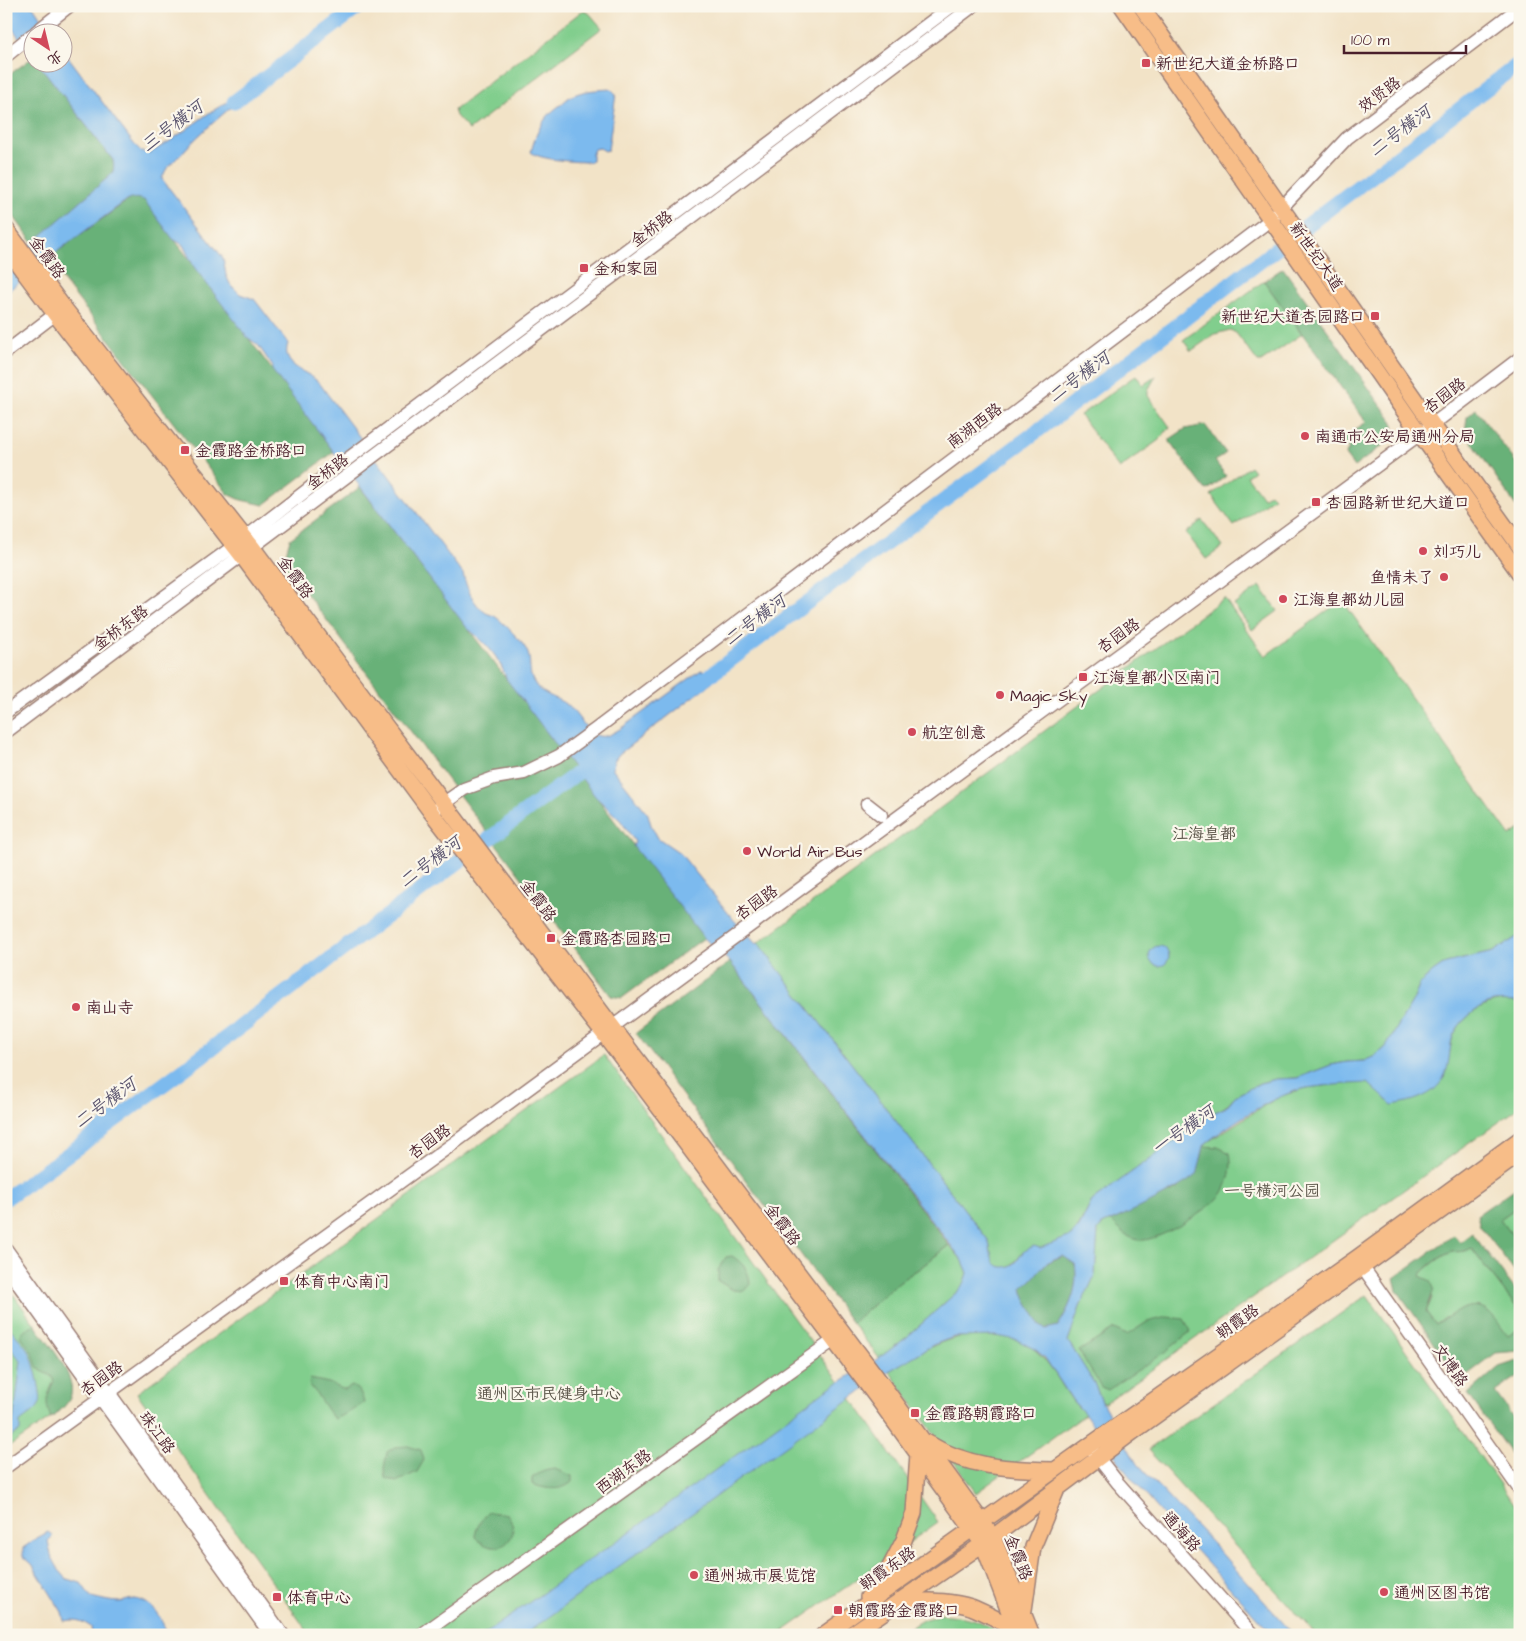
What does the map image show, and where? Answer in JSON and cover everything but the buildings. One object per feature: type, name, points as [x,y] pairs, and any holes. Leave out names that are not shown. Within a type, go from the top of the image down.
[{"type":"main road","name":"新世纪大道","points":[[1122,6],[1270,220],[1520,574]]},
{"type":"main road","name":"新世纪大道","points":[[1141,6],[1432,424],[1520,547]]},
{"type":"main road","name":"金霞路","points":[[6,229],[11,248],[444,803],[460,837]]},
{"type":"main road","name":"金霞路","points":[[243,547],[431,812],[460,837],[478,860],[855,1358],[878,1398],[920,1446]]},
{"type":"main road","name":"朝霞路","points":[[1360,1262],[1520,1139]]},
{"type":"main road","name":"朝霞路","points":[[988,1540],[1058,1488],[1097,1449],[1125,1428],[1360,1262],[1520,1154]]},
{"type":"main road","name":"金霞路","points":[[855,1358],[881,1383],[920,1446],[988,1540],[1024,1614],[1032,1635]]},
{"type":"main road","points":[[859,1609],[889,1569],[904,1540],[914,1514],[920,1446],[987,1466],[1055,1470]]},
{"type":"main road","name":"朝霞路","points":[[977,1525],[1055,1470],[1097,1449]]},
{"type":"main road","points":[[1024,1614],[1033,1547],[1058,1488]]},
{"type":"main road","name":"朝霞东路","points":[[823,1635],[977,1525]]},
{"type":"main road","name":"金霞路","points":[[988,1540],[1017,1632]]},
{"type":"main road","name":"朝霞东路","points":[[850,1635],[988,1540]]},
{"type":"main road","points":[[900,1600],[936,1601],[970,1607],[995,1618],[1017,1632]]},
{"type":"street","points":[[49,22],[69,6]]},
{"type":"street","name":"金桥路","points":[[243,547],[341,464],[952,6]]},
{"type":"street","name":"金桥路","points":[[243,547],[378,454],[973,6]]},
{"type":"street","name":"效贤路","points":[[1270,220],[1347,138],[1520,8]]},
{"type":"street","points":[[6,56],[22,43]]},
{"type":"street","name":"南湖西路","points":[[431,812],[464,789],[494,778],[524,773],[559,756],[1270,220]]},
{"type":"street","points":[[6,352],[60,311]]},
{"type":"street","name":"杏园路","points":[[7,1467],[715,952],[1420,434],[1520,358]]},
{"type":"street","name":"金桥东路","points":[[6,712],[243,547]]},
{"type":"street","name":"金桥东路","points":[[6,732],[243,547]]},
{"type":"street","points":[[867,804],[881,815]]},
{"type":"street","name":"珠江路","points":[[6,1249],[271,1635]]},
{"type":"street","name":"文博路","points":[[1360,1262],[1520,1490]]},
{"type":"street","name":"珠江路","points":[[6,1267],[105,1395],[284,1635]]},
{"type":"street","name":"西湖东路","points":[[421,1635],[839,1337]]},
{"type":"street","name":"通海路","points":[[1097,1449],[1124,1490],[1253,1635]]},
{"type":"green space","points":[[582,11],[589,13],[602,28],[469,130],[456,116],[454,110]]},
{"type":"green space","points":[[22,65],[22,72],[45,72],[113,160],[112,174],[33,243],[6,206],[6,77]]},
{"type":"green space","points":[[131,198],[144,199],[334,452],[264,505],[241,500],[228,494],[47,259]]},
{"type":"green space","points":[[1283,268],[1393,422],[1394,437],[1354,467],[1345,455],[1349,449],[1342,439],[1366,422],[1264,281]]},
{"type":"green space","points":[[1264,281],[1302,334],[1261,362],[1258,362],[1236,333],[1230,330],[1215,334],[1191,351],[1183,340]]},
{"type":"green space","points":[[1136,375],[1143,385],[1156,376],[1148,390],[1148,396],[1170,427],[1159,440],[1119,469],[1080,415]]},
{"type":"green space","points":[[1476,409],[1520,468],[1520,512],[1465,432],[1467,417]]},
{"type":"green space","points":[[1205,425],[1226,453],[1215,461],[1226,476],[1208,490],[1205,489],[1170,442],[1170,439],[1185,429]]},
{"type":"green space","points":[[1250,466],[1254,471],[1247,476],[1263,498],[1270,493],[1274,497],[1234,526],[1211,495]]},
{"type":"green space","points":[[360,487],[704,938],[622,998],[611,996],[285,565],[290,539]]},
{"type":"green space","points":[[1202,520],[1223,547],[1206,559],[1186,533]]},
{"type":"green space","points":[[1260,586],[1278,611],[1252,630],[1234,605]]},
{"type":"green space","name":"江海皇都","points":[[1224,598],[1265,656],[1342,600],[1510,836],[1520,829],[1520,935],[1493,952],[1446,963],[1433,972],[1420,984],[1413,1001],[1386,1046],[1375,1056],[1364,1061],[1331,1065],[1297,1078],[1276,1079],[1260,1083],[1235,1096],[1225,1107],[1211,1114],[1092,1201],[1079,1226],[1071,1236],[1040,1249],[1022,1253],[1013,1264],[1000,1268],[993,1261],[988,1240],[758,943]]},
{"type":"green space","points":[[730,962],[949,1245],[900,1281],[852,1323],[636,1033]]},
{"type":"green space","name":"一号横河公园","points":[[1520,1001],[1520,1107],[1105,1403],[1102,1402],[1094,1383],[1068,1341],[1080,1307],[1095,1275],[1097,1237],[1098,1230],[1102,1225],[1147,1205],[1206,1143],[1281,1096],[1306,1088],[1337,1084],[1444,1078],[1452,1040],[1460,1025],[1479,1009],[1495,1002]]},
{"type":"green space","name":"通州区市民健身中心","points":[[604,1055],[938,1522],[778,1635],[310,1635],[137,1393]]},
{"type":"green space","points":[[1204,1146],[1218,1147],[1230,1153],[1231,1158],[1227,1185],[1222,1194],[1207,1208],[1170,1231],[1147,1240],[1130,1237],[1111,1221],[1177,1189],[1201,1160]]},
{"type":"green space","points":[[1520,1185],[1520,1205],[1500,1219],[1520,1245],[1520,1278],[1480,1226],[1477,1215]]},
{"type":"green space","points":[[1520,1205],[1520,1245],[1500,1219]]},
{"type":"green space","points":[[1472,1233],[1520,1296],[1520,1312],[1471,1248],[1448,1253],[1422,1273],[1420,1276],[1431,1281],[1434,1289],[1426,1312],[1436,1325],[1469,1307],[1483,1308],[1492,1314],[1508,1336],[1520,1328],[1520,1351],[1496,1353],[1467,1375],[1457,1376],[1397,1290],[1394,1278],[1454,1235],[1460,1242]]},
{"type":"green space","points":[[949,1245],[963,1261],[968,1273],[965,1282],[958,1291],[907,1337],[879,1358],[852,1323],[900,1281]]},
{"type":"green space","points":[[1471,1248],[1520,1312],[1520,1328],[1508,1337],[1488,1311],[1445,1318],[1436,1325],[1426,1312],[1432,1298],[1420,1276],[1422,1273],[1444,1256],[1452,1252],[1469,1250]]},
{"type":"green space","points":[[732,1256],[747,1271],[750,1284],[744,1291],[733,1290],[718,1281],[718,1270],[726,1257]]},
{"type":"green space","points":[[1063,1256],[1075,1264],[1075,1289],[1070,1304],[1058,1326],[1046,1329],[1039,1326],[1022,1288],[1046,1264]]},
{"type":"green space","points":[[6,1284],[63,1364],[71,1386],[70,1397],[58,1413],[6,1449]]},
{"type":"green space","points":[[1367,1295],[1520,1513],[1520,1635],[1316,1635],[1148,1450]]},
{"type":"green space","points":[[1167,1317],[1184,1319],[1191,1331],[1167,1351],[1108,1390],[1101,1387],[1079,1351],[1114,1329],[1127,1335],[1147,1322]]},
{"type":"green space","points":[[35,1325],[66,1370],[72,1389],[67,1403],[51,1418],[47,1399],[54,1381],[52,1377],[37,1367],[33,1354],[21,1336],[22,1332]]},
{"type":"green space","points":[[967,1336],[1005,1337],[1017,1340],[1036,1350],[1072,1400],[1085,1414],[976,1493],[889,1371],[936,1345]]},
{"type":"green space","points":[[1520,1360],[1520,1375],[1495,1392],[1520,1427],[1520,1467],[1468,1394],[1499,1367]]},
{"type":"green space","points":[[310,1379],[329,1383],[345,1390],[352,1386],[360,1393],[364,1403],[334,1419],[309,1384]]},
{"type":"green space","points":[[408,1446],[421,1450],[424,1460],[417,1472],[396,1482],[385,1478],[384,1468],[387,1452],[395,1447]]},
{"type":"green space","points":[[555,1469],[572,1476],[572,1482],[563,1487],[552,1489],[532,1484],[532,1478],[535,1476]]},
{"type":"green space","points":[[488,1512],[507,1514],[512,1522],[511,1538],[500,1547],[484,1544],[475,1537],[479,1524]]},
{"type":"green space","points":[[940,1614],[979,1621],[993,1629],[998,1635],[898,1635],[921,1621]]},
{"type":"water","points":[[6,6],[33,6],[43,22],[22,22],[22,42],[6,20]]},
{"type":"water","points":[[72,62],[134,144],[142,152],[150,153],[209,113],[252,87],[170,165],[162,179],[223,258],[226,275],[230,284],[240,294],[254,299],[288,343],[287,351],[290,362],[321,385],[463,574],[469,591],[477,605],[486,613],[500,620],[521,642],[528,653],[530,671],[536,686],[567,705],[590,731],[599,736],[605,736],[620,729],[701,670],[712,673],[713,682],[619,754],[614,761],[613,769],[648,814],[658,838],[680,853],[733,919],[756,944],[758,943],[988,1240],[993,1260],[1000,1267],[1010,1266],[1016,1262],[1023,1252],[1034,1246],[1040,1248],[1071,1236],[1079,1227],[1092,1201],[1211,1114],[1226,1107],[1235,1096],[1260,1083],[1276,1079],[1297,1078],[1331,1065],[1364,1061],[1375,1056],[1386,1046],[1413,1001],[1420,984],[1433,972],[1446,963],[1493,952],[1520,935],[1520,1001],[1488,1004],[1475,1011],[1463,1021],[1452,1039],[1444,1077],[1435,1089],[1414,1100],[1392,1105],[1368,1083],[1307,1088],[1281,1096],[1241,1118],[1206,1143],[1197,1175],[1162,1196],[1102,1225],[1098,1230],[1095,1275],[1080,1307],[1068,1341],[1094,1383],[1102,1402],[1137,1464],[1214,1545],[1294,1635],[1273,1635],[1165,1517],[1127,1473],[1085,1414],[1073,1401],[1045,1358],[1036,1350],[1017,1340],[997,1336],[954,1337],[933,1345],[889,1371],[524,1635],[483,1635],[641,1524],[823,1392],[879,1358],[907,1337],[958,1291],[965,1282],[968,1273],[963,1261],[730,962],[704,938],[633,846],[635,842],[621,821],[595,796],[507,680],[504,671],[491,651],[467,628],[272,370],[273,367],[258,345],[247,337],[194,267],[183,245],[173,239],[144,200],[133,198],[123,203],[47,259],[6,293],[6,266],[108,178],[112,174],[113,160],[45,72],[72,72]],"holes":[[[1063,1256],[1075,1264],[1075,1289],[1070,1304],[1058,1326],[1046,1329],[1040,1326],[1025,1298],[1022,1288],[1043,1266],[1053,1259]]]},
{"type":"water","points":[[611,89],[616,94],[608,150],[594,149],[592,160],[589,162],[550,159],[531,152],[535,138],[544,121],[567,99],[583,92]]},
{"type":"water","points":[[1159,946],[1166,949],[1169,956],[1166,963],[1159,966],[1152,963],[1149,956],[1152,949]]},
{"type":"water","points":[[6,1323],[31,1355],[41,1399],[36,1409],[20,1422],[20,1431],[6,1440],[6,1430],[13,1424],[21,1361],[6,1342]]},
{"type":"water","points":[[48,1532],[53,1536],[48,1541],[51,1555],[59,1570],[67,1579],[81,1583],[91,1597],[116,1602],[134,1599],[146,1603],[160,1617],[167,1635],[92,1635],[91,1627],[84,1623],[75,1620],[64,1621],[62,1612],[32,1564],[23,1556],[23,1548]]},
{"type":"waterway","name":"三号横河","points":[[234,102],[360,6]]},
{"type":"waterway","name":"二号横河","points":[[697,685],[1060,414],[1520,63]]},
{"type":"waterway","name":"二号横河","points":[[6,1198],[155,1091],[594,761]]},
{"type":"place","name":"新世纪大道金桥路口","points":[[1146,63]]},
{"type":"place","name":"金和家园","points":[[584,268]]},
{"type":"place","name":"新世纪大道杏园路口","points":[[1375,316]]},
{"type":"place","name":"南通市公安局通州分局","points":[[1305,436]]},
{"type":"place","name":"金霞路金桥路口","points":[[185,450]]},
{"type":"place","name":"杏园路新世纪大道口","points":[[1316,502]]},
{"type":"place","name":"刘巧儿","points":[[1423,551]]},
{"type":"place","name":"鱼情未了","points":[[1444,577]]},
{"type":"place","name":"江海皇都幼儿园","points":[[1283,599]]},
{"type":"place","name":"江海皇都小区南门","points":[[1083,677]]},
{"type":"place","name":"Magic Sky","points":[[1000,695]]},
{"type":"place","name":"航空创意","points":[[912,732]]},
{"type":"place","name":"World Air Bus","points":[[747,851]]},
{"type":"place","name":"金霞路杏园路口","points":[[551,938]]},
{"type":"place","name":"南山寺","points":[[76,1007]]},
{"type":"place","name":"体育中心南门","points":[[284,1281]]},
{"type":"place","name":"金霞路朝霞路口","points":[[915,1413]]},
{"type":"place","name":"通州城市展览馆","points":[[694,1575]]},
{"type":"place","name":"通州区图书馆","points":[[1384,1592]]},
{"type":"place","name":"体育中心","points":[[277,1597]]},
{"type":"place","name":"朝霞路金霞路口","points":[[838,1610]]},
{"type":"water label","name":"一号横河","points":[[1183,1130]]}]
